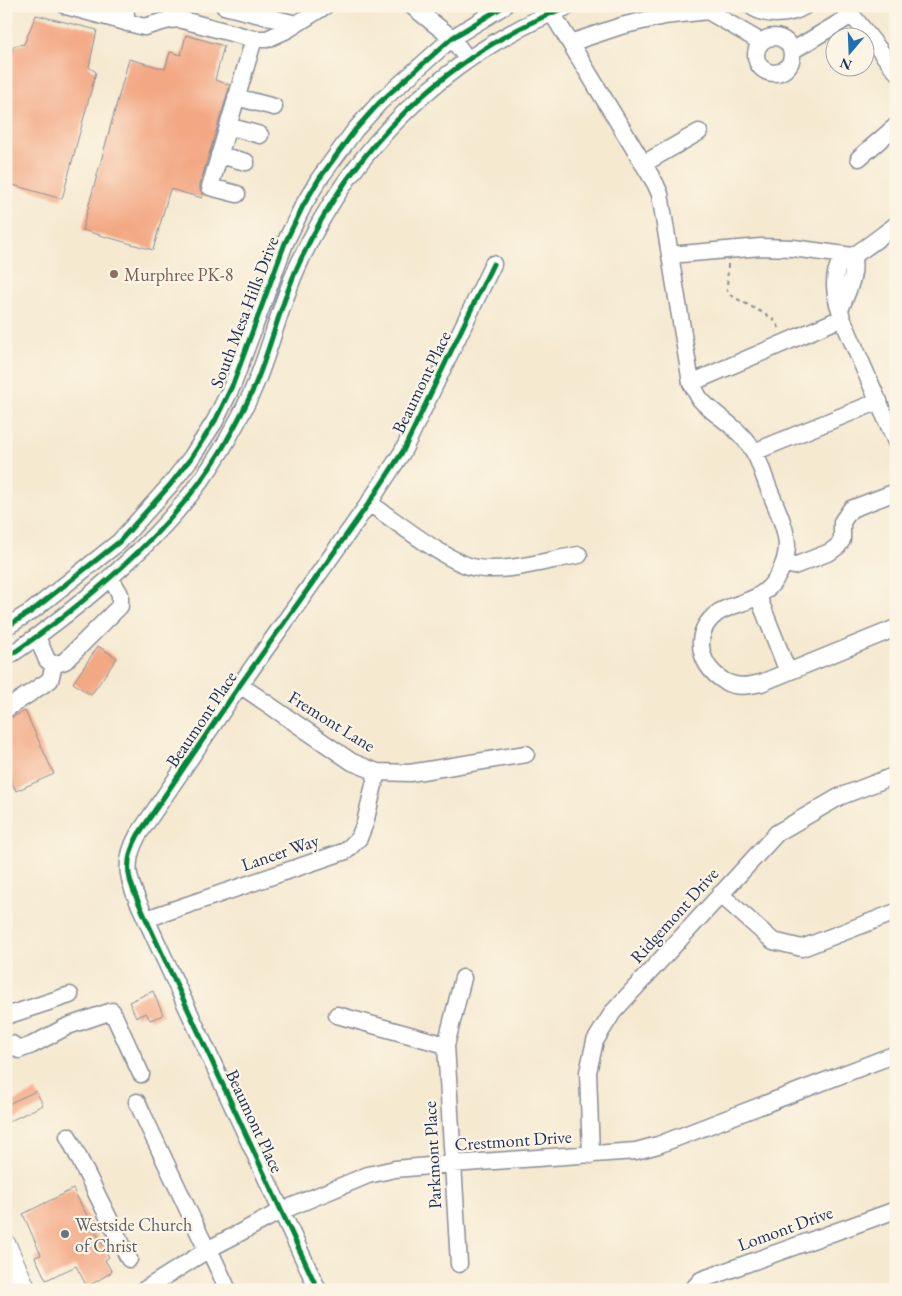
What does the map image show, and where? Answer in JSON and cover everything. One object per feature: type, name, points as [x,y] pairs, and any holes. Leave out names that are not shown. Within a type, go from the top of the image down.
[{"type":"main road","points":[[6,1246],[26,1290]]},
{"type":"street","points":[[66,6],[126,14],[144,27],[169,20],[181,13],[254,38],[267,39],[325,6]]},
{"type":"street","points":[[224,6],[296,24]]},
{"type":"street","name":"South Mesa Hills Drive","points":[[6,627],[32,611],[119,542],[170,485],[191,458],[215,421],[233,384],[285,243],[319,179],[355,130],[380,102],[452,38],[504,6]]},
{"type":"street","name":"South Mesa Hills Drive","points":[[6,658],[42,634],[125,565],[183,503],[221,450],[255,385],[296,268],[331,203],[381,135],[412,104],[468,60],[552,13],[570,6]]},
{"type":"street","points":[[750,6],[772,14],[793,12],[806,6]]},
{"type":"street","points":[[421,9],[452,38],[468,60]]},
{"type":"street","points":[[570,44],[621,26],[664,16],[708,11],[768,39],[786,41],[792,51],[791,64],[782,72],[769,73],[759,66],[756,60],[757,47],[768,39],[772,14]]},
{"type":"street","points":[[552,13],[660,194],[691,383],[700,399],[738,432],[754,452],[785,532],[787,547],[784,564],[779,574],[767,589],[758,596],[719,612],[707,624],[701,642],[704,661],[710,670],[719,677],[736,686],[747,686],[761,683],[896,628]]},
{"type":"street","points":[[792,51],[852,16],[896,71]]},
{"type":"street","points":[[237,194],[210,187],[254,38]]},
{"type":"street","points":[[236,97],[274,107]]},
{"type":"street","points":[[228,126],[260,135]]},
{"type":"street","points":[[859,158],[896,126]]},
{"type":"street","points":[[643,164],[699,132]]},
{"type":"street","points":[[219,155],[246,162]]},
{"type":"street","points":[[896,225],[842,261],[837,269],[836,298],[841,314],[896,442]]},
{"type":"street","points":[[670,254],[761,247],[793,248],[852,256]]},
{"type":"street","name":"Beaumont Place","points":[[318,1290],[146,919],[131,883],[128,872],[128,859],[138,835],[240,685],[369,503],[403,451],[493,264]]},
{"type":"street","points":[[691,383],[786,342],[841,314]]},
{"type":"street","points":[[754,452],[879,401]]},
{"type":"street","points":[[784,564],[794,566],[830,552],[842,540],[842,522],[851,509],[896,492]]},
{"type":"street","points":[[369,503],[443,553],[475,568],[504,568],[579,555]]},
{"type":"street","points":[[54,665],[65,661],[120,606],[120,594],[110,578]]},
{"type":"street","points":[[758,596],[788,672]]},
{"type":"street","points":[[32,611],[42,634],[47,660],[54,665]]},
{"type":"street","points":[[6,709],[50,680],[54,665]]},
{"type":"street","name":"Fremont Lane","points":[[240,685],[352,762],[377,772],[410,773],[526,754]]},
{"type":"street","name":"Lancer Way","points":[[146,919],[346,851],[359,838],[365,823],[377,772]]},
{"type":"street","name":"Ridgemont Drive","points":[[591,1155],[588,1072],[595,1041],[613,1012],[776,833],[838,797],[896,775]]},
{"type":"street","points":[[720,894],[773,941],[802,948],[896,912]]},
{"type":"street","name":"Parkmont Place","points":[[459,1264],[446,1045],[463,978]]},
{"type":"street","points":[[6,1016],[70,995]]},
{"type":"street","points":[[6,1045],[12,1044],[19,1050],[68,1026],[112,1011],[141,1074]]},
{"type":"street","points":[[337,1015],[446,1045]]},
{"type":"street","name":"Crestmont Drive","points":[[152,1288],[208,1250],[281,1211],[368,1175],[395,1169],[636,1151],[658,1145],[896,1054]]},
{"type":"street","points":[[137,1102],[228,1290]]},
{"type":"street","points":[[68,1136],[128,1259]]},
{"type":"street","name":"Lomont Drive","points":[[692,1290],[701,1280],[896,1210]]},
{"type":"path","points":[[728,250],[727,290],[730,295],[772,318],[779,327],[786,342]]},
{"type":"building","points":[[36,15],[97,30],[89,67],[96,72],[62,199],[6,183],[6,72],[13,46],[24,44]]},
{"type":"building","points":[[186,35],[224,46],[215,80],[230,85],[200,184],[200,190],[203,194],[202,198],[170,189],[153,250],[82,230],[129,59],[165,69],[170,52],[181,55]]},
{"type":"building","points":[[98,646],[117,658],[91,695],[73,683]]},
{"type":"building","points":[[25,711],[54,774],[16,791],[6,771],[6,720]]},
{"type":"building","points":[[153,991],[163,1015],[150,1020],[146,1013],[136,1017],[129,1002]]},
{"type":"building","points":[[36,1091],[43,1105],[6,1123],[6,1105]]},
{"type":"building","name":"Westside Church of Christ","points":[[73,1189],[109,1257],[105,1260],[112,1272],[87,1287],[76,1266],[46,1280],[35,1257],[41,1255],[23,1214]]},
{"type":"cycle path","points":[[6,627],[32,611],[119,542],[170,485],[191,458],[215,421],[233,384],[285,243],[319,179],[355,130],[380,102],[452,38],[504,6]]},
{"type":"cycle path","points":[[6,658],[66,614],[125,564],[153,537],[202,479],[240,417],[261,371],[291,282],[319,224],[345,183],[374,145],[407,110],[444,78],[483,50],[525,26],[569,6]]},
{"type":"cycle path","points":[[318,1290],[136,897],[128,868],[129,858],[138,835],[240,685],[369,503],[403,451],[493,264]]},
{"type":"place","name":"Murphree PK-8","points":[[114,274]]},
{"type":"place","name":"Westside Church of Christ","points":[[65,1234]]}]
